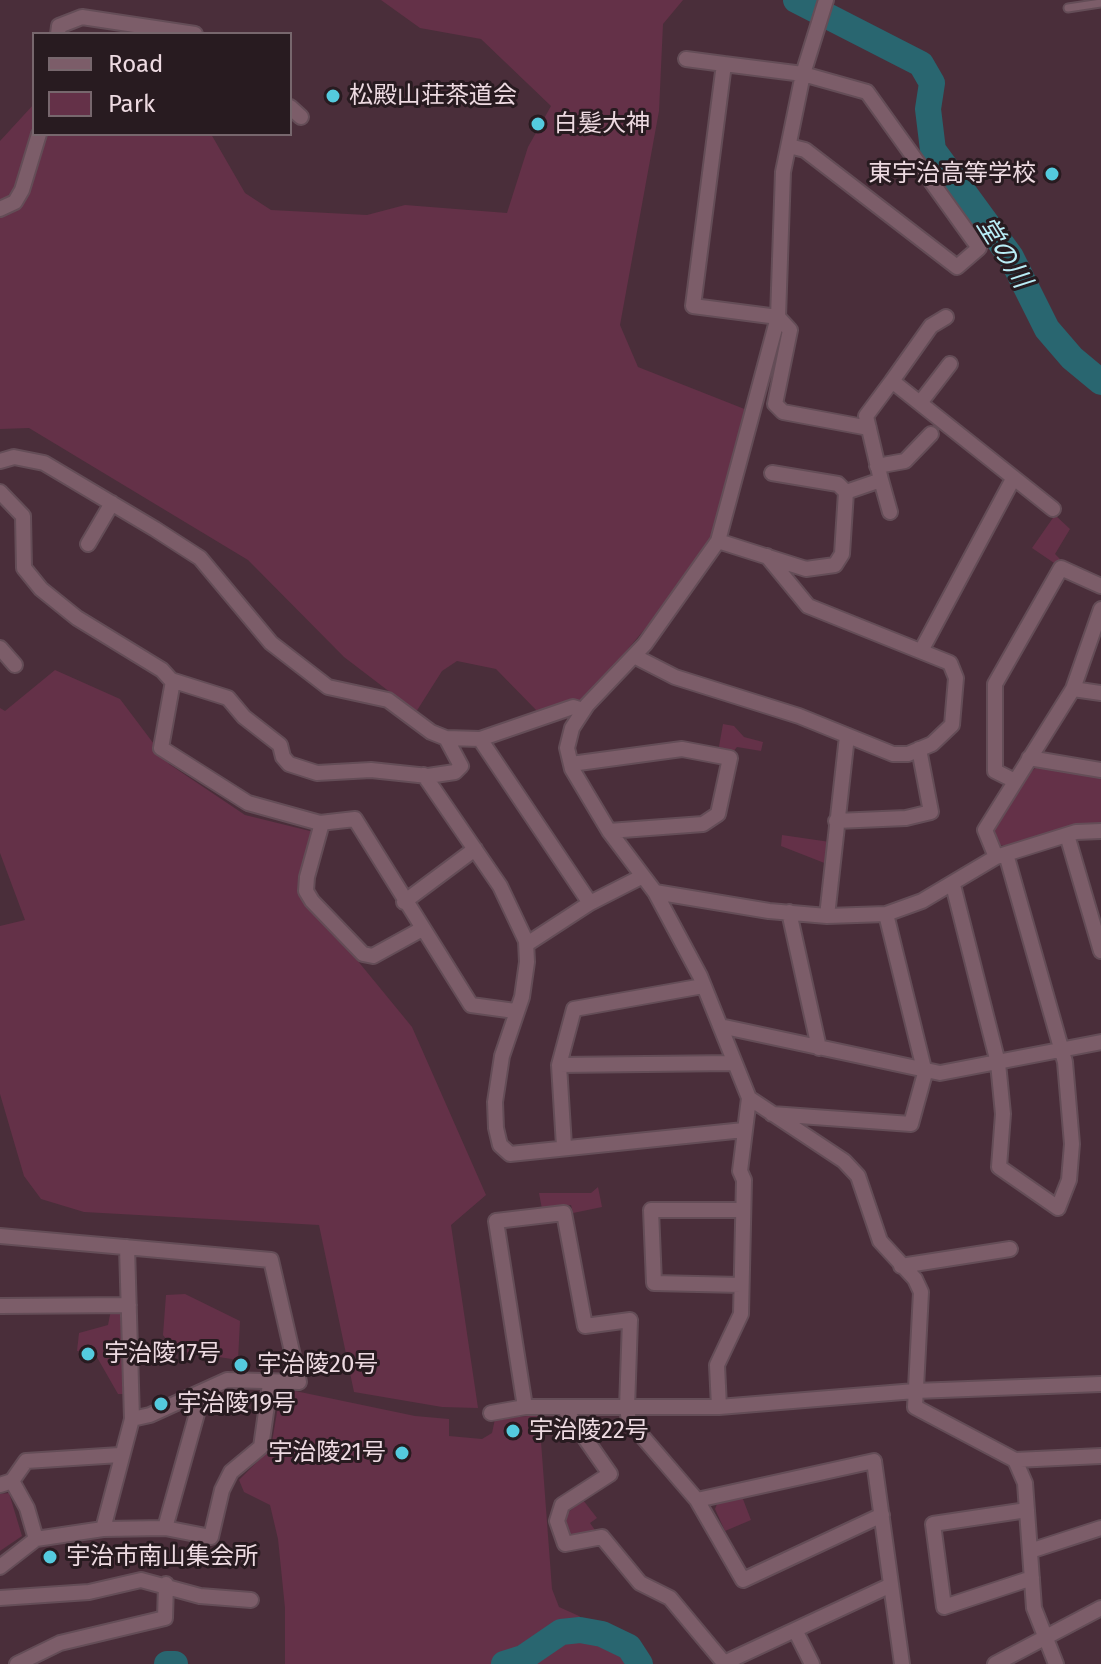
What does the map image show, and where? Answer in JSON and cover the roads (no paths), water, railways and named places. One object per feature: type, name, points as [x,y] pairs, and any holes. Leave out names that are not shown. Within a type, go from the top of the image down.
[{"type":"street","points":[[823,10],[803,74],[783,172],[778,317],[718,541],[634,656],[583,710],[567,748],[571,764],[609,831],[655,892],[703,986],[749,1098],[844,1161],[858,1176],[880,1241],[915,1279],[921,1292],[915,1407],[1015,1460],[1101,1456]]},
{"type":"street","points":[[58,32],[59,26],[82,17],[182,32]]},
{"type":"street","points":[[686,59],[803,74],[867,92],[979,248],[957,267],[805,150],[789,146]]},
{"type":"street","points":[[724,64],[693,306],[778,317],[790,330],[775,404],[783,412],[869,428]]},
{"type":"street","points":[[0,209],[15,202],[22,190],[38,136]]},
{"type":"street","points":[[890,512],[866,416],[931,326],[946,317]]},
{"type":"street","points":[[920,403],[950,364]]},
{"type":"street","points":[[892,381],[1053,509]]},
{"type":"street","points":[[846,492],[905,461],[931,434]]},
{"type":"street","points":[[0,461],[14,457],[44,463],[200,558],[271,643],[328,687],[388,700],[431,732],[446,738],[480,739],[573,707],[583,710]]},
{"type":"street","points":[[718,541],[806,569],[835,565],[842,554],[846,492],[838,484],[772,473]]},
{"type":"street","points":[[921,651],[1013,479]]},
{"type":"street","points":[[0,492],[23,516],[24,568],[41,589],[77,618],[162,670],[173,681],[228,698],[244,717],[280,745],[283,757],[289,764],[317,773],[371,770],[424,775],[455,772],[461,766],[446,738]]},
{"type":"street","points":[[88,544],[112,503]]},
{"type":"street","points":[[634,656],[675,677],[799,716],[893,754],[932,744],[952,725],[956,678],[950,663],[808,606],[767,556]]},
{"type":"street","points":[[1015,781],[995,771],[995,684],[1061,568],[1101,586]]},
{"type":"street","points":[[953,885],[998,1063],[1003,1114],[999,1167],[1058,1208],[1069,1180],[1072,1144],[1061,1051],[1001,856],[985,830],[1073,689],[1100,615]]},
{"type":"street","points":[[0,648],[15,665]]},
{"type":"street","points":[[173,681],[161,748],[248,803],[322,823],[355,819],[471,1005],[515,1011]]},
{"type":"street","points":[[1073,689],[1101,693]]},
{"type":"street","points":[[827,916],[847,736]]},
{"type":"street","points":[[480,739],[590,903]]},
{"type":"street","points":[[571,764],[682,749],[730,758],[718,814],[703,824],[609,831]]},
{"type":"street","points":[[836,821],[906,818],[931,812],[919,749]]},
{"type":"street","points":[[1029,758],[1101,770]]},
{"type":"street","points":[[424,775],[500,886],[527,944],[526,974],[502,1056],[495,1102],[500,1145],[510,1154],[564,1146],[744,1130]]},
{"type":"street","points":[[322,823],[307,877],[306,891],[312,901],[363,954],[373,956],[422,929]]},
{"type":"street","points":[[655,892],[827,916],[886,914],[922,901],[1001,856],[1067,835],[1101,831]]},
{"type":"street","points":[[1067,835],[1101,951]]},
{"type":"street","points":[[404,902],[475,849]]},
{"type":"street","points":[[527,944],[590,903],[643,876]]},
{"type":"street","points":[[789,912],[819,1048]]},
{"type":"street","points":[[772,1114],[911,1124],[925,1073],[886,914]]},
{"type":"street","points":[[564,1146],[559,1065],[574,1009],[703,986]]},
{"type":"street","points":[[720,1026],[925,1073],[998,1063],[1101,1042]]},
{"type":"street","points":[[559,1065],[733,1063]]},
{"type":"street","points":[[719,1407],[717,1365],[741,1314],[744,1180],[740,1171],[749,1098]]},
{"type":"street","points":[[741,1285],[654,1283],[651,1210],[743,1210]]},
{"type":"street","points":[[525,1407],[496,1221],[564,1213],[585,1326],[630,1320],[629,1421],[697,1500],[743,1580],[882,1515]]},
{"type":"street","points":[[0,1236],[271,1260],[299,1382],[270,1384],[227,1380],[150,1415],[132,1419]]},
{"type":"street","points":[[103,1529],[120,1455],[132,1419],[127,1247]]},
{"type":"street","points":[[901,1266],[1010,1249]]},
{"type":"street","points":[[0,1306],[129,1305]]},
{"type":"street","points":[[0,1567],[36,1539],[103,1529],[165,1528],[211,1537],[222,1490],[231,1472],[261,1447],[270,1384]]},
{"type":"street","points":[[491,1413],[525,1407],[719,1407],[915,1391],[1101,1384]]},
{"type":"street","points":[[165,1528],[203,1392]]},
{"type":"street","points":[[564,1408],[610,1474],[562,1505],[557,1521],[565,1544],[602,1537],[640,1583],[670,1598],[725,1663],[891,1585]]},
{"type":"street","points":[[36,1539],[27,1508],[6,1483],[26,1461],[120,1455]]},
{"type":"street","points":[[1015,1460],[1025,1483],[1034,1608],[1056,1664]]},
{"type":"street","points":[[697,1500],[874,1461],[902,1664]]},
{"type":"street","points":[[1027,1510],[933,1524],[944,1607],[1032,1578]]},
{"type":"street","points":[[1030,1551],[1101,1528]]},
{"type":"street","points":[[0,1598],[89,1592],[141,1580],[166,1584],[200,1596],[251,1600]]},
{"type":"street","points":[[17,1664],[60,1643],[165,1618],[166,1584]]},
{"type":"street","points":[[995,1664],[1043,1635],[1101,1608]]},
{"type":"street","points":[[795,1630],[812,1664]]},
{"type":"lane","points":[[1068,8],[1101,3]]},
{"type":"waterway","name":"堂の川","points":[[796,0],[921,64],[932,83],[928,109],[933,150],[1011,257],[1047,329],[1072,358],[1101,382]]},
{"type":"waterway","points":[[504,1664],[523,1658],[561,1632],[580,1630],[602,1634],[629,1647],[640,1664]]},
{"type":"waterway","points":[[167,1664],[175,1664]]},
{"type":"place","name":"松殿山荘茶道会","points":[[333,96]]},
{"type":"place","name":"白髪大神","points":[[538,124]]},
{"type":"place","name":"東宇治高等学校","points":[[1052,174]]},
{"type":"place","name":"宇治陵17号","points":[[88,1354]]},
{"type":"place","name":"宇治陵20号","points":[[241,1365]]},
{"type":"place","name":"宇治陵19号","points":[[161,1404]]},
{"type":"place","name":"宇治陵22号","points":[[513,1431]]},
{"type":"place","name":"宇治陵21号","points":[[402,1453]]},
{"type":"place","name":"宇治市南山集会所","points":[[50,1557]]}]
